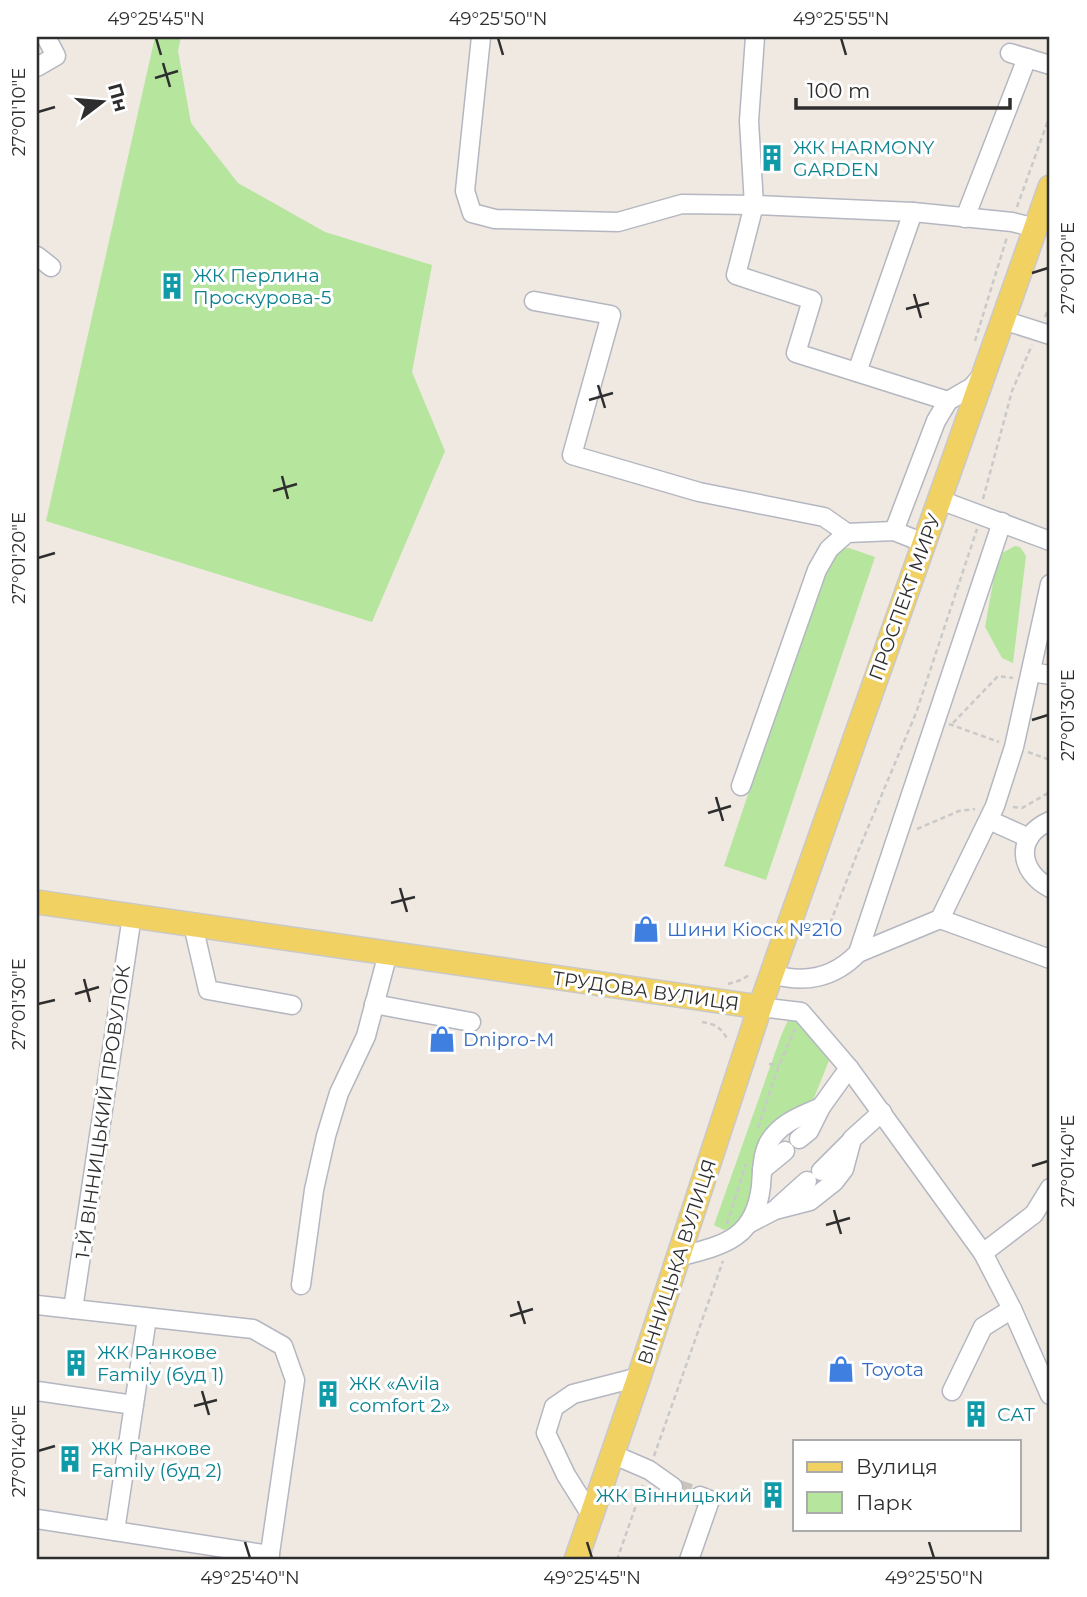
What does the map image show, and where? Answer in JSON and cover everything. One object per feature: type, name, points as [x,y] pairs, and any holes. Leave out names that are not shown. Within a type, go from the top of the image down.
[{"type":"main road","name":"ПРОСПЕКТ МИРУ","points":[[760,1007],[764,973],[940,500],[980,357],[1003,320],[1050,187]]},
{"type":"main road","name":"ТРУДОВА ВУЛИЦЯ","points":[[37,902],[760,1007]]},
{"type":"main road","name":"ВІННИЦЬКА ВУЛИЦЯ","points":[[576,1560],[760,1007]]},
{"type":"street","points":[[37,67],[56,56],[46,37]]},
{"type":"street","points":[[481,37],[465,191],[472,213],[495,219],[618,222],[682,204],[754,205],[913,212],[1012,222],[1036,228]]},
{"type":"street","points":[[755,37],[749,121],[754,205],[736,275],[812,300],[796,354],[948,401]]},
{"type":"street","points":[[965,218],[1018,55],[1050,65]]},
{"type":"street","points":[[857,373],[913,212]]},
{"type":"street","points":[[534,301],[611,315],[572,455],[699,492],[824,517],[847,533],[894,531],[924,543]]},
{"type":"street","points":[[1003,320],[1044,333]]},
{"type":"street","points":[[894,531],[936,421],[948,401],[972,387],[981,378],[980,357]]},
{"type":"street","points":[[940,500],[1050,541]]},
{"type":"street","points":[[854,957],[944,722],[1002,522]]},
{"type":"street","points":[[741,786],[817,570],[829,549],[847,533]]},
{"type":"street","points":[[764,973],[791,980],[823,977],[854,957],[940,919],[989,820],[1014,747],[1050,584]]},
{"type":"street","points":[[1030,676],[1050,675]]},
{"type":"street","points":[[989,820],[1029,838]]},
{"type":"street","points":[[1050,821],[1039,826],[1029,838],[1024,853],[1027,868],[1037,881],[1050,888]]},
{"type":"street","name":"1-Й ВІННИЦЬКИЙ ПРОВУЛОК","points":[[74,1308],[132,916]]},
{"type":"street","points":[[940,919],[1050,959]]},
{"type":"street","points":[[193,925],[208,990],[292,1004]]},
{"type":"street","points":[[301,1285],[314,1190],[326,1136],[339,1093],[366,1035],[388,953]]},
{"type":"street","points":[[374,1004],[471,1023]]},
{"type":"street","name":"ТРУДОВА ВУЛИЦЯ","points":[[760,1007],[801,1012],[882,1112],[983,1253],[1012,1309],[1050,1395]]},
{"type":"street","points":[[799,1139],[809,1131],[821,1107],[849,1068]]},
{"type":"street","points":[[750,1223],[758,1205],[755,1166],[767,1144],[784,1125],[821,1107]]},
{"type":"street","points":[[775,1210],[882,1112]]},
{"type":"street","points":[[678,1257],[730,1240],[750,1223],[775,1210],[810,1201],[834,1182],[844,1169],[852,1139]]},
{"type":"street","points":[[755,1166],[785,1151]]},
{"type":"street","points":[[983,1253],[1034,1214],[1050,1188]]},
{"type":"street","points":[[37,1304],[253,1329],[283,1346],[295,1380],[270,1558],[37,1519]]},
{"type":"street","points":[[951,1391],[983,1327],[1012,1309]]},
{"type":"street","points":[[115,1531],[147,1318]]},
{"type":"street","points":[[591,1515],[566,1475],[546,1433],[554,1407],[573,1394],[639,1377]]},
{"type":"street","points":[[37,1391],[134,1405]]},
{"type":"street","points":[[612,1454],[649,1470],[673,1487]]},
{"type":"street","points":[[689,1560],[710,1500],[700,1496]]},
{"type":"path","points":[[980,357],[1012,222],[1050,115]]},
{"type":"path","points":[[824,939],[916,713],[976,535],[979,514],[1012,391],[1044,333],[1050,305]]},
{"type":"path","points":[[944,722],[998,676],[1030,676]]},
{"type":"path","points":[[916,713],[1050,760]]},
{"type":"path","points":[[917,829],[922,816]]},
{"type":"path","points":[[723,985],[764,973]]},
{"type":"path","points":[[755,1137],[779,1065],[799,1020]]},
{"type":"path","points":[[702,1022],[713,1024],[722,1030],[730,1049]]},
{"type":"path","points":[[769,1063],[779,1065]]},
{"type":"path","points":[[617,1560],[730,1240],[726,1221],[755,1166]]},
{"type":"green space","points":[[155,37],[181,37],[178,51],[191,123],[238,183],[325,232],[432,265],[412,372],[445,451],[372,622],[46,521]]},
{"type":"green space","points":[[1015,546],[1020,547],[1026,556],[1013,663],[1002,658],[985,627],[995,571],[1002,553]]},
{"type":"green space","points":[[849,548],[875,557],[766,880],[724,866],[827,559],[839,549]]},
{"type":"green space","points":[[798,1019],[830,1058],[812,1103],[782,1118],[750,1213],[734,1227],[724,1230],[714,1225],[781,1036],[788,1020]]},
{"type":"tunnel","points":[[673,1487],[700,1496]]},
{"type":"place","name":"ЖК HARMONY GARDEN","points":[[772,158]]},
{"type":"place","name":"ЖК Перлина Проскурова-5","points":[[172,286]]},
{"type":"place","name":"Шини Кіоск №210","points":[[646,929]]},
{"type":"place","name":"Dnipro-M","points":[[442,1039]]},
{"type":"place","name":"ЖК Ранкове Family (буд 1)","points":[[76,1363]]},
{"type":"place","name":"Toyota","points":[[841,1369]]},
{"type":"place","name":"ЖК «Avila comfort 2»","points":[[328,1394]]},
{"type":"place","name":"САТ","points":[[976,1414]]},
{"type":"place","name":"ЖК Ранкове Family (буд 2)","points":[[70,1459]]},
{"type":"place","name":"ЖК Вінницький","points":[[773,1495]]}]
